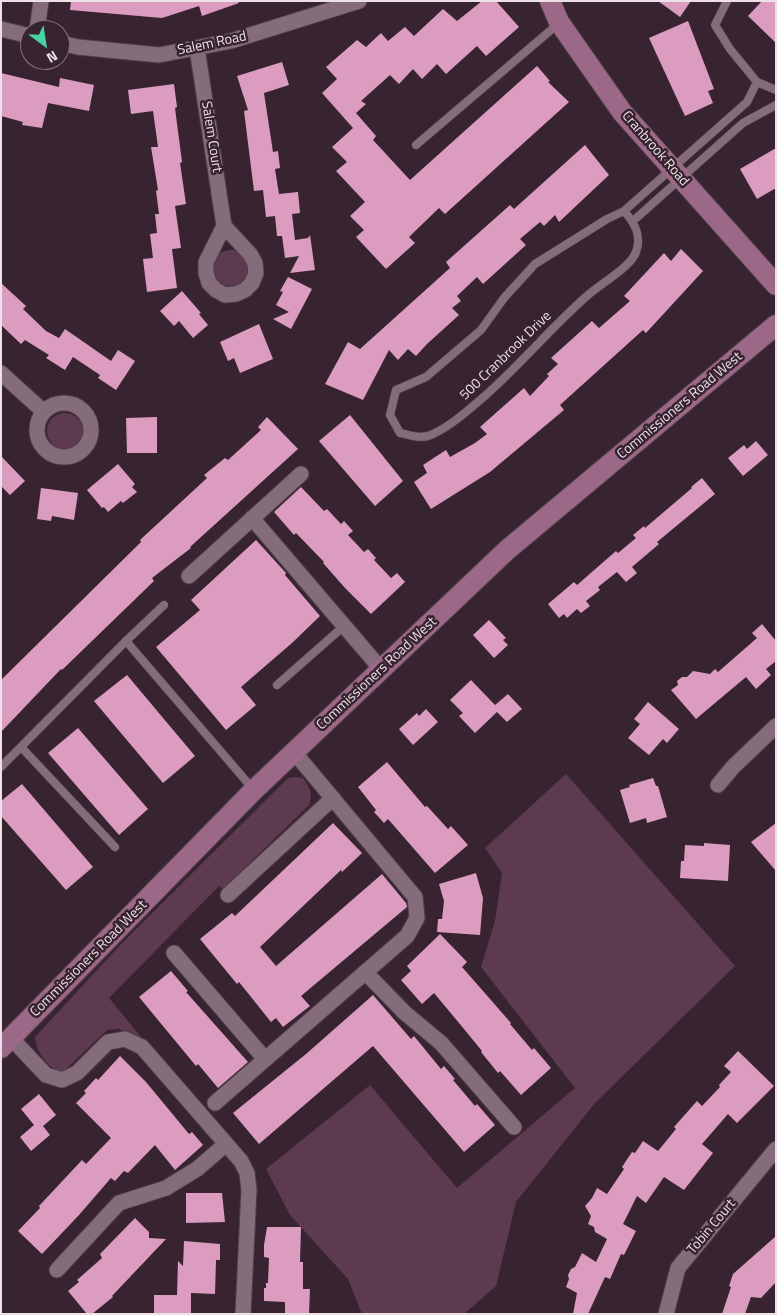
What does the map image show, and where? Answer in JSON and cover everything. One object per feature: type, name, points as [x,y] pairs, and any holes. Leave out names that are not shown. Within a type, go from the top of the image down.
[{"type":"main road","name":"Cranbrook Road","points":[[550,1],[560,22],[622,112],[776,285]]},
{"type":"main road","name":"Commissioners Road West","points":[[6,1043],[254,790],[508,550],[776,325]]},
{"type":"street","points":[[38,20],[41,1]]},
{"type":"street","name":"Salem Road","points":[[70,45],[159,55],[230,41],[313,8],[359,1]]},
{"type":"street","points":[[1,30],[20,34]]},
{"type":"street","name":"Salem Court","points":[[197,48],[224,226]]},
{"type":"street","points":[[1,373],[44,412]]},
{"type":"street","points":[[189,576],[301,474]]},
{"type":"street","points":[[252,518],[381,669]]},
{"type":"street","points":[[718,786],[733,767],[776,726]]},
{"type":"street","points":[[215,1103],[407,936],[417,918],[415,897],[294,752]]},
{"type":"street","points":[[228,895],[333,798]]},
{"type":"street","points":[[174,953],[265,1059]]},
{"type":"street","points":[[365,972],[405,1013],[440,1043],[514,1127]]},
{"type":"street","points":[[6,1043],[46,1075],[62,1080],[77,1073],[108,1042],[125,1039],[142,1047],[241,1161],[247,1173],[249,1190],[243,1314]]},
{"type":"street","points":[[57,1270],[119,1202],[166,1188],[197,1169],[226,1144]]},
{"type":"street","name":"Tobin Court","points":[[666,1314],[678,1268],[776,1149]]},
{"type":"lane","points":[[727,1],[715,24],[730,49],[757,82],[776,90]]},
{"type":"lane","points":[[416,145],[560,22]]},
{"type":"lane","points":[[624,211],[634,222],[677,174],[748,102],[757,82]]},
{"type":"lane","points":[[677,174],[744,123],[776,105]]},
{"type":"lane","name":"500 Cranbrook Drive","points":[[634,222],[639,240],[635,254],[613,276],[572,309],[489,393],[464,414],[432,435],[420,438],[400,433],[390,416],[396,390],[426,377],[481,330],[504,298],[536,264],[607,219],[624,211],[677,174]]},
{"type":"lane","points":[[1,767],[164,605]]},
{"type":"lane","points":[[277,685],[344,626]]},
{"type":"lane","points":[[126,641],[254,790]]},
{"type":"lane","points":[[21,746],[115,847]]},
{"type":"shaded area","points":[[231,250],[238,251],[244,255],[248,261],[248,275],[244,281],[238,285],[231,286],[224,285],[218,281],[214,275],[213,268],[214,261],[218,255],[224,251]]},
{"type":"shaded area","points":[[65,413],[72,414],[78,418],[82,424],[82,438],[78,444],[72,448],[65,449],[58,448],[52,444],[48,438],[47,431],[48,424],[52,418],[58,414]]},
{"type":"shaded area","points":[[566,774],[735,966],[595,1103],[516,1202],[496,1286],[464,1314],[362,1314],[348,1279],[290,1215],[266,1169],[370,1085],[457,1188],[575,1088],[481,967],[495,921],[502,873],[485,848]]},
{"type":"shaded area","points":[[288,778],[303,778],[309,788],[311,797],[309,805],[223,889],[219,886],[109,998],[142,1038],[119,1029],[107,1030],[63,1072],[52,1068],[40,1054],[35,1037],[124,941]]},
{"type":"building","points":[[71,1],[238,1],[239,3],[202,16],[199,6],[162,18],[70,10]]},
{"type":"building","points":[[482,1],[496,1],[519,27],[486,56],[477,46],[446,74],[437,64],[422,79],[413,69],[399,84],[390,75],[361,101],[366,104],[356,113],[376,136],[373,140],[410,180],[537,66],[550,81],[548,82],[569,102],[445,214],[439,208],[409,237],[415,243],[386,269],[356,237],[364,230],[350,216],[365,202],[336,171],[347,162],[332,147],[353,128],[322,93],[337,79],[326,67],[357,40],[366,47],[381,33],[388,41],[405,27],[414,36],[443,9],[457,21]]},
{"type":"building","points":[[658,1],[691,1],[680,17]]},
{"type":"building","points":[[762,1],[776,1],[776,43],[748,16]]},
{"type":"building","points":[[688,21],[714,89],[708,91],[713,103],[685,116],[649,38]]},
{"type":"building","points":[[282,62],[289,85],[264,93],[273,152],[278,151],[280,168],[275,169],[279,194],[298,192],[300,213],[292,214],[295,240],[308,238],[310,235],[315,270],[290,273],[299,256],[285,258],[282,236],[277,236],[275,216],[266,217],[263,190],[254,191],[244,111],[248,110],[237,76]]},
{"type":"building","points":[[1,73],[59,87],[60,78],[94,85],[89,111],[48,103],[42,128],[22,125],[23,122],[1,116]]},
{"type":"building","points":[[174,84],[182,162],[180,163],[186,204],[175,206],[181,248],[172,249],[177,288],[147,292],[143,259],[153,258],[150,234],[157,233],[155,214],[159,214],[156,191],[158,190],[151,147],[158,147],[153,111],[131,114],[128,90]]},
{"type":"building","points":[[585,145],[609,175],[559,222],[555,215],[544,226],[540,222],[520,239],[526,245],[483,284],[477,277],[457,296],[461,301],[452,308],[459,315],[416,356],[408,349],[398,360],[389,350],[363,400],[325,384],[348,342],[360,349],[450,268],[446,262],[510,205],[514,209]]},
{"type":"building","points":[[776,148],[776,188],[757,199],[740,169]]},
{"type":"building","points":[[681,249],[703,271],[646,333],[643,330],[560,405],[564,410],[490,472],[431,509],[414,482],[427,473],[423,465],[446,450],[450,457],[487,434],[480,427],[524,388],[530,396],[549,376],[547,374],[558,364],[551,358],[592,321],[599,328],[630,301],[624,296],[664,253],[671,261]]},
{"type":"building","points":[[288,277],[312,289],[291,329],[273,319],[289,312],[276,305],[283,292],[280,291]]},
{"type":"building","points":[[1,283],[26,306],[23,309],[46,331],[59,338],[65,329],[111,361],[118,350],[135,361],[116,390],[98,378],[100,375],[73,357],[65,370],[46,358],[49,355],[25,340],[21,344],[1,325]]},
{"type":"building","points":[[182,291],[201,313],[199,314],[208,325],[193,338],[179,321],[174,326],[160,311]]},
{"type":"building","points":[[259,324],[273,359],[240,373],[234,358],[228,361],[220,342]]},
{"type":"building","points":[[350,415],[403,481],[375,506],[319,441]]},
{"type":"building","points":[[157,417],[157,453],[127,453],[126,418]]},
{"type":"building","points":[[267,417],[298,449],[191,548],[152,578],[154,581],[61,669],[1,732],[1,680],[141,542],[140,540],[207,478],[204,475],[225,458],[228,460],[261,430],[258,427]]},
{"type":"building","points":[[756,441],[768,455],[743,476],[728,458],[744,445],[747,449]]},
{"type":"building","points":[[1,456],[25,481],[10,495],[1,486]]},
{"type":"building","points":[[118,464],[135,484],[132,487],[137,492],[123,503],[121,501],[108,512],[104,507],[102,508],[87,490]]},
{"type":"building","points":[[702,478],[715,494],[657,542],[659,544],[632,567],[637,573],[626,582],[617,572],[598,587],[600,590],[586,601],[590,606],[581,613],[577,609],[567,618],[564,614],[559,618],[548,604],[574,582],[577,585],[616,551],[618,553],[636,538],[633,535],[644,526],[645,528]]},
{"type":"building","points":[[301,487],[324,511],[327,509],[341,524],[344,521],[353,531],[348,535],[364,552],[368,549],[376,558],[374,560],[391,578],[397,573],[405,582],[371,614],[345,588],[324,562],[296,533],[294,535],[274,512]]},
{"type":"building","points":[[41,488],[78,493],[74,520],[52,516],[51,521],[37,519]]},
{"type":"building","points":[[256,540],[286,573],[285,575],[320,616],[241,687],[256,705],[226,730],[156,647],[200,610],[191,600]]},
{"type":"building","points":[[489,620],[506,638],[503,640],[508,645],[494,658],[473,635]]},
{"type":"building","points":[[762,624],[776,641],[776,661],[766,669],[771,675],[756,689],[746,677],[696,719],[671,690],[678,685],[677,681],[682,677],[687,677],[693,671],[710,674],[715,669],[718,672],[757,638],[752,633]]},
{"type":"building","points":[[127,675],[195,756],[163,783],[94,701]]},
{"type":"building","points":[[471,680],[495,705],[508,694],[522,709],[507,722],[497,712],[475,733],[459,716],[463,713],[450,700]]},
{"type":"building","points":[[648,702],[679,729],[667,743],[663,739],[649,755],[628,738],[640,724],[634,719]]},
{"type":"building","points":[[426,709],[438,722],[413,745],[399,729],[417,713],[419,716]]},
{"type":"building","points":[[78,728],[148,809],[119,835],[48,753]]},
{"type":"building","points":[[387,762],[425,807],[427,806],[448,829],[451,826],[468,845],[435,873],[388,819],[384,823],[374,812],[376,810],[358,787]]},
{"type":"building","points":[[653,778],[656,786],[658,786],[667,817],[647,823],[646,818],[630,823],[620,790],[630,787],[629,785]]},
{"type":"building","points":[[22,784],[93,867],[66,890],[1,816],[1,801]]},
{"type":"building","points":[[333,823],[362,853],[342,872],[341,870],[260,947],[276,966],[382,874],[406,903],[407,907],[301,996],[310,1006],[283,1027],[276,1018],[271,1022],[239,982],[237,984],[200,939],[232,913],[235,916]]},
{"type":"building","points":[[776,823],[776,871],[751,842]]},
{"type":"building","points":[[704,843],[730,845],[728,881],[680,878],[681,861],[684,861],[685,845],[704,846]]},
{"type":"building","points":[[476,873],[483,898],[480,935],[437,932],[438,919],[442,919],[444,901],[439,884]]},
{"type":"building","points":[[440,934],[467,962],[462,967],[532,1050],[534,1048],[551,1068],[521,1095],[500,1071],[498,1073],[434,993],[422,1004],[401,980],[411,971],[407,966]]},
{"type":"building","points":[[171,971],[188,991],[186,992],[248,1062],[218,1088],[198,1064],[196,1066],[139,997]]},
{"type":"building","points":[[373,995],[411,1039],[414,1036],[441,1069],[444,1066],[475,1106],[477,1104],[495,1125],[464,1152],[373,1046],[259,1144],[233,1113],[306,1054]]},
{"type":"building","points":[[738,1051],[774,1086],[737,1123],[728,1114],[702,1144],[713,1153],[684,1190],[664,1177],[646,1203],[637,1196],[623,1224],[636,1231],[624,1255],[621,1254],[610,1279],[605,1277],[588,1314],[573,1314],[577,1293],[566,1287],[569,1279],[568,1275],[571,1269],[575,1267],[582,1253],[596,1262],[607,1239],[595,1232],[594,1227],[588,1224],[591,1216],[585,1206],[597,1188],[607,1194],[624,1169],[622,1167],[632,1152],[635,1153],[643,1141],[658,1151],[676,1129],[674,1127],[697,1101],[702,1106],[720,1087],[719,1085],[731,1072],[724,1066]]},
{"type":"building","points":[[120,1056],[146,1082],[189,1134],[192,1132],[203,1145],[175,1170],[155,1145],[128,1173],[124,1171],[115,1181],[111,1178],[42,1254],[18,1231],[82,1160],[86,1164],[111,1138],[76,1103],[86,1093],[84,1091],[96,1078],[98,1080]]},
{"type":"building","points":[[39,1094],[56,1115],[43,1126],[50,1135],[31,1151],[20,1137],[34,1125],[21,1109]]},
{"type":"building","points":[[186,1193],[222,1193],[225,1222],[186,1223]]},
{"type":"building","points":[[135,1218],[149,1232],[149,1238],[166,1239],[113,1297],[92,1314],[87,1314],[68,1291],[79,1282],[77,1280],[102,1258],[100,1254]]},
{"type":"building","points":[[267,1227],[301,1227],[300,1262],[303,1262],[303,1289],[310,1289],[309,1314],[285,1314],[285,1302],[264,1301],[264,1288],[266,1288],[266,1283],[268,1283],[269,1258],[264,1257]]},
{"type":"building","points":[[776,1236],[776,1282],[761,1298],[751,1297],[745,1314],[722,1314],[731,1287],[729,1286],[733,1274]]},
{"type":"building","points":[[184,1241],[220,1244],[220,1260],[216,1260],[215,1294],[191,1293],[191,1314],[154,1314],[154,1295],[177,1295],[178,1261],[183,1266]]}]
